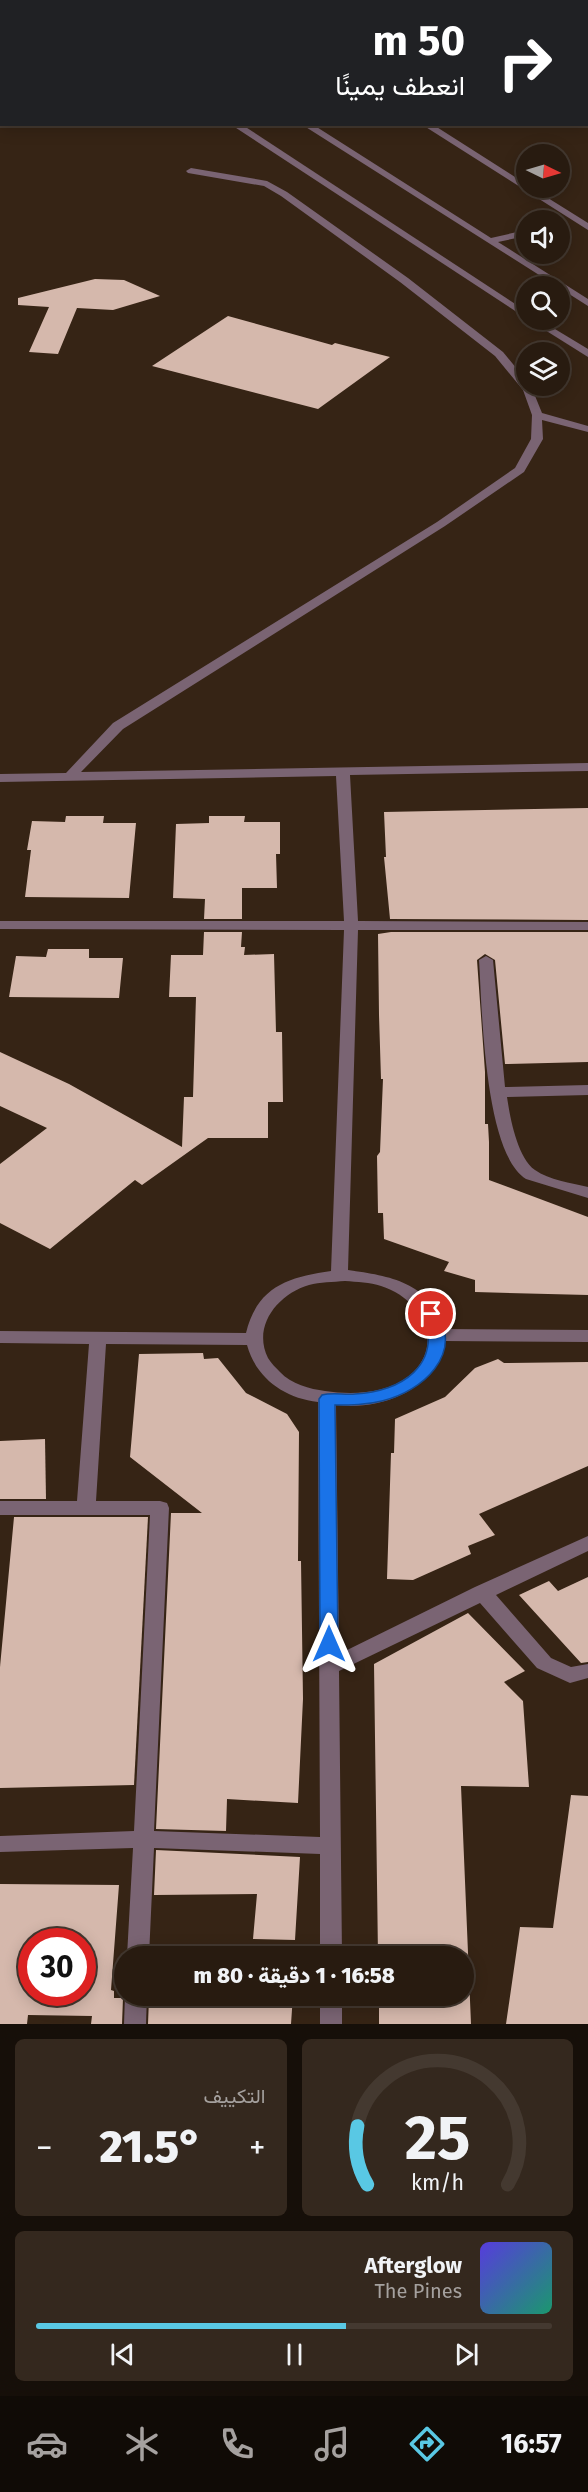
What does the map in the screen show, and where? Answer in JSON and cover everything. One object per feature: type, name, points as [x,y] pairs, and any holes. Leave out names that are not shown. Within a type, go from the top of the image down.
[{"type":"street","points":[[237,126],[516,308]]},
{"type":"street","points":[[309,126],[588,303]]},
{"type":"street","points":[[428,126],[585,223]]},
{"type":"street","points":[[69,777],[118,726],[441,524],[520,470],[537,439],[537,415],[528,389],[499,354],[404,280],[267,184],[191,171]]},
{"type":"street","points":[[570,224],[585,223]]},
{"type":"street","points":[[489,241],[516,235]]},
{"type":"street","points":[[550,330],[588,354]]},
{"type":"street","points":[[537,415],[588,429]]},
{"type":"street","points":[[0,778],[588,767]]},
{"type":"street","points":[[339,1275],[351,925],[343,772]]},
{"type":"street","points":[[0,925],[588,926]]},
{"type":"street","points":[[486,960],[498,1092],[511,1149],[518,1162],[529,1174],[588,1193]]},
{"type":"street","points":[[498,1092],[588,1090]]},
{"type":"street","points":[[339,1275],[375,1278],[406,1291],[429,1311],[437,1326],[438,1335],[436,1352],[430,1365],[420,1375],[402,1388],[368,1399],[327,1399],[296,1390],[274,1377],[258,1357],[253,1339],[258,1316],[277,1294],[302,1281],[339,1275]]},
{"type":"street","points":[[438,1335],[588,1336]]},
{"type":"street","points":[[0,1337],[253,1339]]},
{"type":"street","points":[[86,1507],[99,1338]]},
{"type":"street","points":[[327,1399],[331,1946]]},
{"type":"street","points":[[0,1508],[160,1508],[138,1946]]},
{"type":"street","points":[[329,1667],[588,1543]]},
{"type":"street","points":[[482,1592],[544,1663],[570,1675],[588,1671]]},
{"type":"street","points":[[0,1844],[142,1839],[330,1846]]},
{"type":"street","points":[[135,2024],[136,2006]]},
{"type":"street","points":[[331,2006],[332,2024]]},
{"type":"building","points":[[95,279],[124,280],[160,296],[113,310],[77,308],[58,354],[29,352],[49,307],[18,305],[18,298]]},
{"type":"building","points":[[228,316],[332,345],[335,343],[390,357],[318,409],[152,366]]},
{"type":"building","points":[[588,808],[588,920],[390,919],[384,857],[386,857],[384,812]]},
{"type":"building","points":[[66,816],[104,816],[103,823],[136,823],[129,898],[25,897],[31,850],[27,850],[32,821],[65,822]]},
{"type":"building","points":[[209,816],[245,816],[244,822],[280,822],[280,854],[276,854],[277,888],[242,888],[242,919],[204,919],[205,899],[173,898],[176,824],[209,823]]},
{"type":"building","points":[[204,932],[242,932],[241,947],[245,947],[244,955],[274,954],[276,1032],[282,1032],[283,1102],[268,1102],[268,1138],[208,1138],[142,1185],[135,1180],[50,1249],[0,1223],[0,1164],[47,1128],[0,1106],[0,1052],[69,1084],[182,1147],[184,1097],[193,1097],[196,997],[169,997],[171,955],[203,955]]},
{"type":"building","points":[[391,932],[588,932],[588,1062],[505,1064],[495,960],[485,954],[477,960],[485,1072],[485,1124],[488,1124],[489,1142],[489,1180],[588,1217],[588,1295],[475,1292],[475,1280],[444,1271],[449,1262],[384,1239],[383,1213],[378,1213],[377,1156],[380,1152],[383,1079],[381,1079],[378,934]]},
{"type":"building","points":[[48,949],[89,949],[89,958],[123,958],[119,998],[9,997],[16,956],[46,957]]},
{"type":"building","points":[[203,1353],[204,1359],[218,1358],[246,1393],[287,1414],[299,1432],[298,1561],[301,1561],[303,1699],[298,1803],[227,1799],[226,1831],[156,1829],[171,1513],[202,1513],[130,1457],[139,1354]]},
{"type":"building","points":[[498,1359],[504,1363],[588,1362],[588,1466],[479,1514],[495,1535],[468,1546],[471,1554],[413,1580],[387,1579],[391,1453],[394,1453],[395,1419],[445,1397],[475,1368]]},
{"type":"building","points":[[45,1439],[46,1499],[0,1499],[0,1441]]},
{"type":"building","points":[[14,1517],[148,1517],[134,1785],[0,1788],[0,1667]]},
{"type":"building","points":[[588,1577],[588,1662],[581,1663],[519,1595],[549,1581],[558,1591]]},
{"type":"building","points":[[468,1613],[525,1671],[504,1682],[523,1701],[529,1787],[461,1786],[468,1946],[378,1946],[374,1664]]},
{"type":"building","points":[[571,1795],[588,1796],[588,2024],[506,2024],[520,1927],[553,1928]]},
{"type":"building","points":[[156,1850],[300,1857],[295,1940],[253,1939],[257,1894],[154,1895]]},
{"type":"building","points":[[0,1884],[119,1885],[111,1990],[114,1991],[114,2006],[123,2006],[122,2024],[91,2024],[92,2016],[28,2015],[27,2024],[0,2024]]},
{"type":"building","points":[[149,2006],[292,2006],[291,2024],[148,2024]]},
{"type":"building","points":[[379,2006],[470,2006],[471,2024],[379,2024]]},
{"type":"route","points":[[329,1644],[327,1399],[368,1399],[402,1388],[416,1379],[430,1365],[438,1344],[437,1326],[431,1314]]}]
